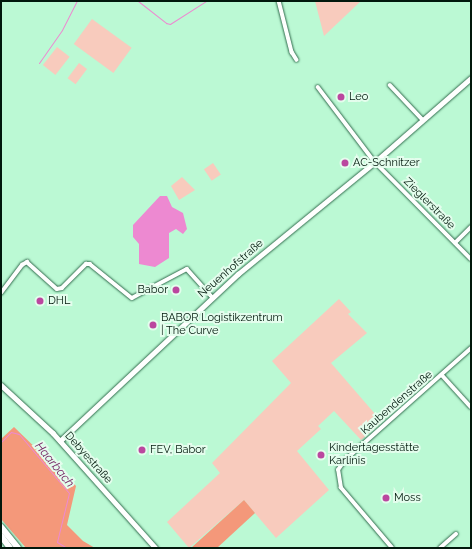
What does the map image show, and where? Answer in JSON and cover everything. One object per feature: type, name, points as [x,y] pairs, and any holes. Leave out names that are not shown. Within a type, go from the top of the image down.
[{"type":"highway","points":[[1,527],[18,548]]},
{"type":"highway","points":[[1,536],[10,548]]},
{"type":"street","points":[[280,1],[292,52],[297,60]]},
{"type":"street","name":"Neuenhofstraße","points":[[60,441],[212,297],[375,162],[471,78]]},
{"type":"street","points":[[390,85],[423,120]]},
{"type":"street","name":"Zieglerstraße","points":[[318,87],[375,162],[471,259]]},
{"type":"street","points":[[455,243],[471,226]]},
{"type":"street","points":[[1,293],[22,265],[27,262],[57,289],[62,288],[86,264],[90,264],[132,298],[187,269],[212,297]]},
{"type":"street","name":"Kaubendenstraße","points":[[392,548],[340,488],[337,476],[345,460],[471,348]]},
{"type":"street","name":"Kaubendenstraße","points":[[442,375],[471,407]]},
{"type":"street","name":"Debyestraße","points":[[1,386],[60,441],[156,548]]},
{"type":"street","points":[[440,548],[456,534]]},
{"type":"shaded area","points":[[315,1],[361,1],[324,36]]},
{"type":"shaded area","points":[[92,19],[132,48],[113,73],[74,44]]},
{"type":"shaded area","points":[[57,47],[70,57],[55,75],[43,65]]},
{"type":"shaded area","points":[[79,63],[87,69],[76,84],[68,78]]},
{"type":"shaded area","points":[[213,163],[221,175],[212,181],[204,169]]},
{"type":"shaded area","points":[[182,177],[195,190],[179,200],[171,186]]},
{"type":"shaded area","points":[[160,196],[167,196],[172,207],[183,213],[187,229],[183,234],[176,229],[169,233],[169,258],[155,267],[139,264],[139,244],[133,237],[133,225]]},
{"type":"shaded area","points":[[339,299],[351,312],[348,314],[367,333],[331,363],[382,422],[361,440],[334,411],[318,426],[321,429],[297,451],[329,490],[276,538],[244,500],[189,548],[167,522],[220,473],[212,463],[291,383],[272,361]]},
{"type":"shaded area","points":[[14,427],[44,456],[51,458],[76,486],[67,525],[83,541],[95,548],[26,548],[1,519],[1,439]]},
{"type":"shaded area","points":[[244,500],[255,513],[217,548],[191,548]]},
{"type":"waterway","points":[[39,63],[62,30],[77,1]]},
{"type":"waterway","points":[[108,1],[118,1]]},
{"type":"waterway","points":[[138,1],[166,23],[170,24],[206,1]]},
{"type":"waterway","name":"Haarbach","points":[[1,442],[11,432],[19,434],[69,493],[57,542],[67,548]]},
{"type":"place","name":"Leo","points":[[341,97]]},
{"type":"place","name":"AC-Schnitzer","points":[[345,163]]},
{"type":"place","name":"Babor","points":[[176,290]]},
{"type":"place","name":"DHL","points":[[40,301]]},
{"type":"place","name":"BABOR Logistikzentrum | The Curve","points":[[153,325]]},
{"type":"place","name":"FEV, Babor","points":[[142,450]]},
{"type":"place","name":"Kindertagesstätte Karlinis","points":[[321,455]]},
{"type":"place","name":"Moss","points":[[386,498]]}]
